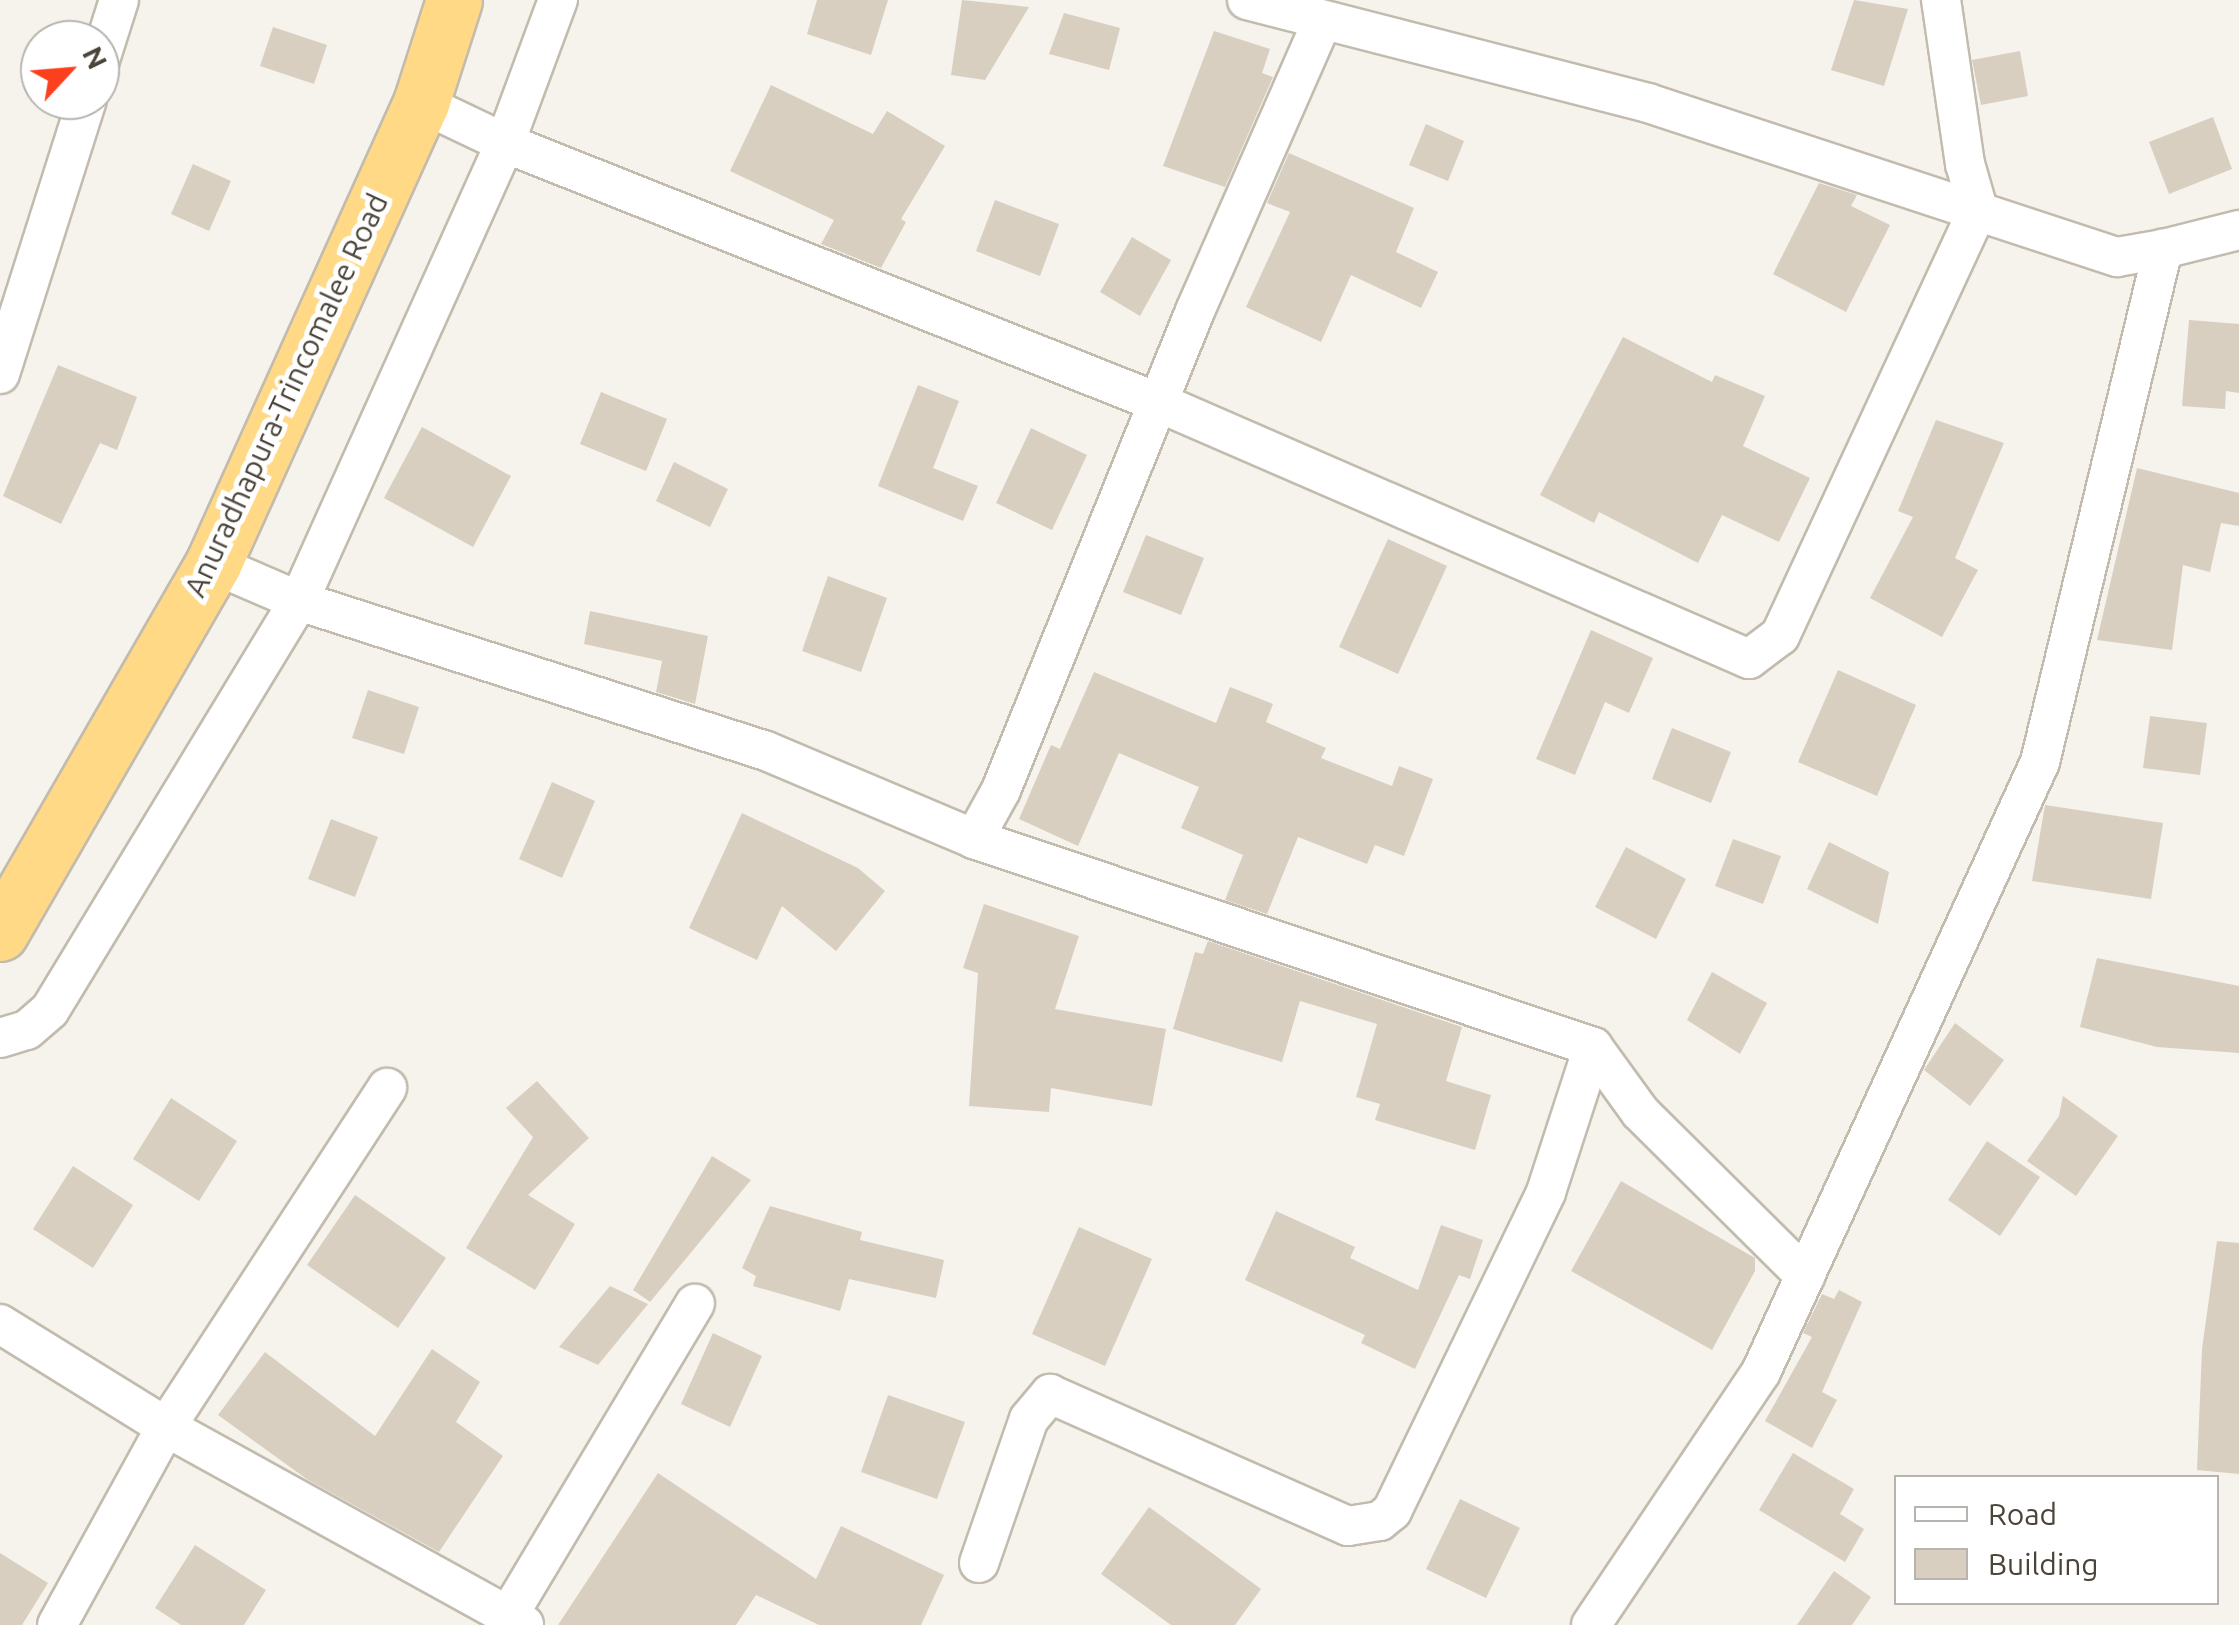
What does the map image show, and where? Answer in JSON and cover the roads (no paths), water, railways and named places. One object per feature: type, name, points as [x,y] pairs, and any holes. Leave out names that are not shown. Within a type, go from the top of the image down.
[{"type":"highway","name":"Anuradhapura-Trincomalee Road","points":[[0,934],[214,564],[421,103],[454,0]]},
{"type":"street","points":[[0,1038],[27,1030],[50,1010],[299,601],[505,143],[558,0]]},
{"type":"street","points":[[1247,0],[1648,103],[2117,257],[2163,250],[2239,230]]},
{"type":"street","points":[[421,103],[505,143],[1162,404],[1749,659],[1780,636],[1978,209],[1965,164],[1941,0]]},
{"type":"street","points":[[974,838],[1002,790],[1162,404],[1195,310],[1322,21]]},
{"type":"street","points":[[0,374],[81,120]]},
{"type":"street","points":[[1591,1625],[1761,1372],[2040,762],[2163,250]]},
{"type":"street","points":[[214,564],[299,601],[766,751],[974,838],[1593,1047],[1640,1112],[1806,1276]]},
{"type":"street","points":[[979,1563],[1029,1419],[1050,1394],[1348,1526],[1380,1522],[1392,1511],[1546,1192],[1593,1047]]},
{"type":"street","points":[[57,1625],[166,1427],[386,1088]]},
{"type":"street","points":[[0,1324],[166,1427],[516,1620],[695,1304]]}]
